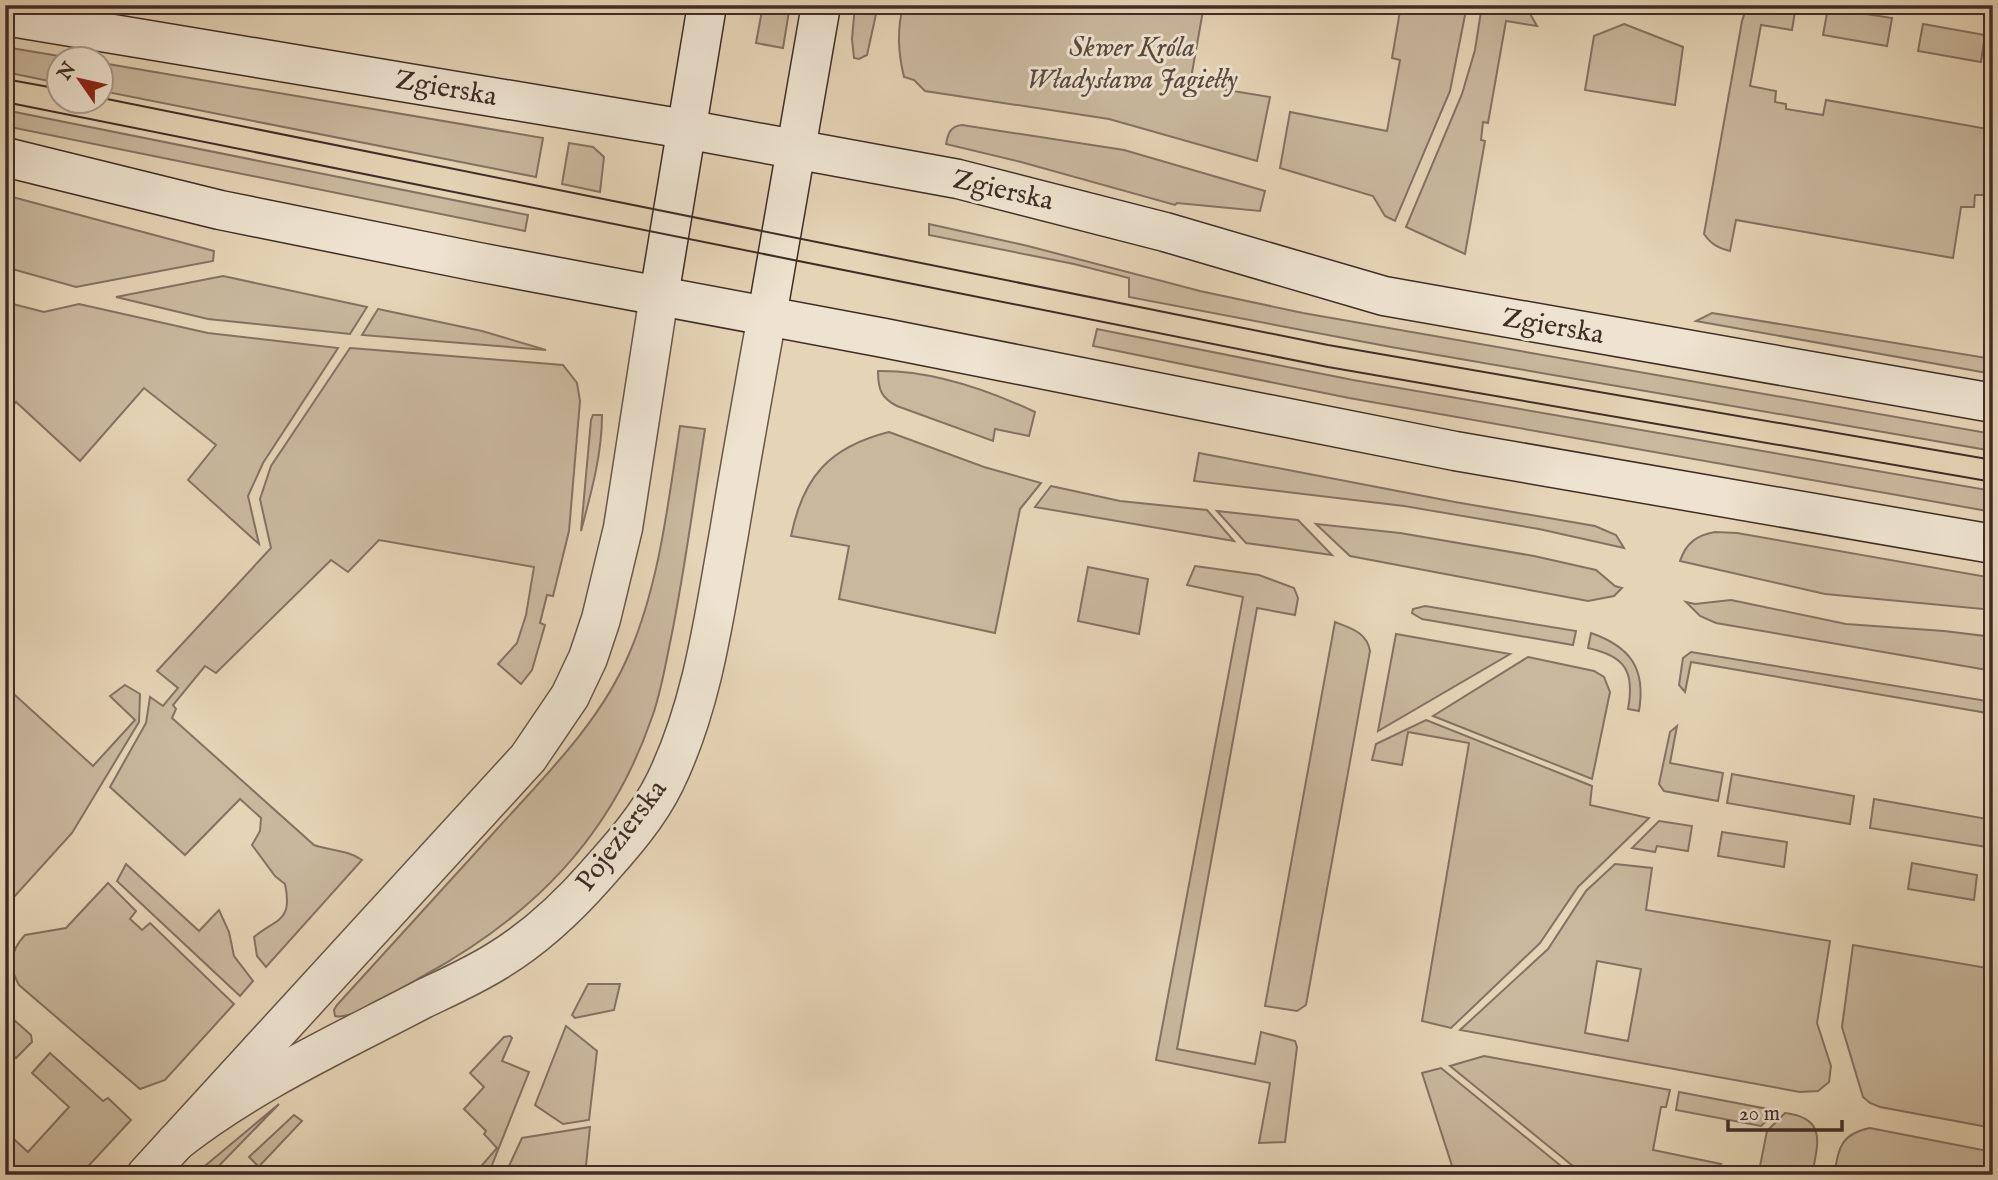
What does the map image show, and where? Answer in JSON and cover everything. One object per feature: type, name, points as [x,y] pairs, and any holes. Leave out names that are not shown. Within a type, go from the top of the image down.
[{"type":"main road","name":"Pojezierska","points":[[146,1175],[528,758],[570,696],[588,658],[610,585],[623,528],[707,5]]},
{"type":"main road","name":"Pojezierska","points":[[176,1142],[225,1107],[281,1074],[507,954],[537,933],[573,901],[618,850],[664,785],[695,704],[711,637],[821,5]]},
{"type":"main road","name":"Zgierska","points":[[5,16],[685,129],[958,179],[1049,201],[1384,296],[1993,403]]},
{"type":"main road","points":[[5,157],[220,210],[1455,451],[1993,544]]},
{"type":"green space","points":[[763,5],[790,5],[783,48],[756,43]]},
{"type":"green space","points":[[855,5],[878,5],[867,55],[859,59],[854,58],[852,39]]},
{"type":"green space","name":"Skwer Króla Władysława Jagiełły","points":[[903,5],[1204,5],[1190,84],[1270,97],[1257,161],[1109,119],[925,91],[914,80],[904,77],[899,41]]},
{"type":"green space","points":[[1401,5],[1467,5],[1450,91],[1395,221],[1385,216],[1373,196],[1280,168],[1290,112],[1387,131],[1400,60],[1392,58]]},
{"type":"green space","points":[[1482,5],[1525,5],[1537,26],[1506,21],[1488,123],[1483,122],[1481,140],[1485,141],[1465,254],[1406,227],[1462,94],[1475,50]]},
{"type":"green space","points":[[1750,5],[1796,5],[1792,30],[1761,25],[1750,86],[1776,91],[1775,102],[1786,104],[1786,109],[1823,115],[1826,100],[1993,130],[1993,188],[1989,188],[1988,195],[1975,195],[1974,207],[1961,207],[1953,258],[1736,220],[1730,251],[1715,245],[1704,234],[1742,21]]},
{"type":"green space","points":[[1828,8],[1892,18],[1887,46],[1823,35]]},
{"type":"green space","points":[[1624,24],[1683,47],[1675,105],[1585,90],[1594,36]]},
{"type":"green space","points":[[1923,24],[1985,35],[1981,62],[1918,51]]},
{"type":"green space","points":[[5,47],[46,54],[46,80],[5,72]]},
{"type":"green space","points":[[116,65],[543,138],[536,177],[116,94]]},
{"type":"green space","points":[[5,110],[528,215],[525,231],[5,126]]},
{"type":"green space","points":[[962,125],[1124,150],[1265,191],[1260,211],[1177,203],[1175,205],[946,144],[952,129]]},
{"type":"green space","points":[[569,143],[593,147],[604,157],[600,192],[562,184]]},
{"type":"green space","points":[[5,195],[214,251],[213,261],[76,287],[5,267]]},
{"type":"green space","points":[[929,224],[1028,246],[1200,291],[1303,313],[1993,434],[1993,451],[1391,347],[1129,297],[1129,278],[1074,264],[929,235]]},
{"type":"green space","points":[[223,276],[367,307],[350,334],[208,319],[116,297]]},
{"type":"green space","points":[[5,302],[44,312],[79,304],[208,333],[338,348],[263,463],[248,496],[259,544],[188,480],[216,445],[144,388],[80,461],[16,402],[5,414]]},
{"type":"green space","points":[[378,309],[482,331],[546,350],[362,335]]},
{"type":"green space","points":[[1712,313],[1993,359],[1993,374],[1696,321]]},
{"type":"green space","points":[[1097,329],[1353,380],[1993,491],[1993,512],[1349,398],[1093,346]]},
{"type":"green space","points":[[350,348],[563,365],[577,383],[580,401],[569,531],[553,596],[547,595],[540,623],[545,625],[532,670],[521,684],[498,664],[517,643],[526,615],[534,567],[379,540],[348,572],[331,560],[216,673],[205,666],[173,705],[176,709],[172,718],[314,845],[345,852],[362,860],[266,967],[257,956],[254,937],[281,918],[287,906],[287,896],[285,884],[275,876],[252,845],[260,831],[261,818],[240,799],[185,855],[110,787],[146,723],[150,697],[163,706],[178,688],[157,671],[271,548],[260,499],[271,466]]},
{"type":"green space","points":[[878,371],[918,374],[958,382],[1035,412],[1029,436],[995,429],[993,441],[897,406],[887,400],[882,392]]},
{"type":"green space","points":[[593,415],[602,415],[600,445],[581,531],[591,420]]},
{"type":"green space","points":[[680,426],[705,429],[681,586],[654,710],[634,762],[613,801],[590,837],[563,870],[533,900],[500,927],[464,952],[380,1001],[354,1013],[335,1016],[337,1005],[571,746],[588,725],[617,679],[640,627],[656,570]]},
{"type":"green space","points":[[889,432],[984,467],[1041,483],[1020,509],[995,633],[839,599],[849,546],[791,536],[803,497],[822,467],[850,446]]},
{"type":"green space","points":[[1199,453],[1595,526],[1616,535],[1624,548],[1539,529],[1404,506],[1194,481]]},
{"type":"green space","points":[[1051,486],[1120,501],[1207,510],[1234,541],[1035,507]]},
{"type":"green space","points":[[1217,511],[1298,520],[1332,555],[1246,543]]},
{"type":"green space","points":[[1316,524],[1400,533],[1534,556],[1596,570],[1615,586],[1622,588],[1614,596],[1588,601],[1350,556]]},
{"type":"green space","points":[[1715,532],[1737,533],[1993,578],[1993,610],[1825,594],[1680,561],[1685,549],[1693,541]]},
{"type":"green space","points":[[1195,566],[1259,575],[1294,588],[1298,598],[1295,615],[1257,608],[1177,1049],[1255,1064],[1261,1032],[1295,1041],[1297,1047],[1285,1142],[1259,1143],[1270,1083],[1156,1060],[1243,597],[1187,585]]},
{"type":"green space","points":[[1088,567],[1148,579],[1139,634],[1078,621]]},
{"type":"green space","points":[[1731,600],[1846,624],[1993,637],[1993,671],[1716,623],[1700,616],[1686,602],[1695,604]]},
{"type":"green space","points":[[1425,606],[1576,631],[1573,645],[1422,619],[1412,613],[1413,609]]},
{"type":"green space","points":[[1335,622],[1362,635],[1370,651],[1306,1005],[1297,1011],[1265,1006]]},
{"type":"green space","points":[[1591,633],[1616,645],[1633,662],[1640,683],[1639,711],[1628,709],[1630,685],[1624,667],[1611,656],[1588,648]]},
{"type":"green space","points":[[1396,634],[1510,654],[1378,731]]},
{"type":"green space","points":[[1691,652],[1993,702],[1993,714],[1691,662],[1685,692],[1679,685],[1683,658]]},
{"type":"green space","points":[[1528,657],[1594,671],[1604,677],[1610,692],[1592,779],[1433,716]]},
{"type":"green space","points":[[125,685],[140,694],[139,722],[72,833],[5,907],[5,686],[93,766],[135,720],[110,696]]},
{"type":"green space","points":[[1426,720],[1592,786],[1590,805],[1649,818],[1578,887],[1540,943],[1451,1028],[1422,1021],[1469,743],[1408,732],[1402,765],[1372,760],[1376,744]]},
{"type":"green space","points":[[1677,726],[1670,763],[1723,773],[1718,801],[1664,791],[1659,784],[1670,732]]},
{"type":"green space","points":[[1732,774],[1854,796],[1850,824],[1727,803]]},
{"type":"green space","points":[[1874,799],[1993,820],[1993,848],[1870,828]]},
{"type":"green space","points":[[1659,821],[1692,826],[1688,851],[1657,846],[1655,852],[1632,848]]},
{"type":"green space","points":[[1722,832],[1787,842],[1784,867],[1718,856]]},
{"type":"green space","points":[[1912,863],[1977,875],[1974,900],[1908,889]]},
{"type":"green space","points":[[126,864],[199,931],[219,910],[229,932],[234,956],[253,981],[240,996],[117,881]]},
{"type":"green space","points":[[1615,864],[1652,868],[1646,910],[1830,941],[1817,1023],[1831,1066],[1829,1082],[1818,1091],[1800,1092],[1460,1030],[1548,949],[1586,891]],"holes":[[[1597,961],[1641,969],[1628,1041],[1585,1033]]]},
{"type":"green space","points":[[108,883],[136,911],[130,919],[142,930],[150,923],[234,1004],[165,1080],[140,1089],[19,985],[12,965],[16,947],[25,935],[66,928]]},
{"type":"green space","points":[[1853,945],[1993,969],[1993,1128],[1880,1107],[1863,1097],[1842,1027]]},
{"type":"green space","points":[[588,984],[620,984],[614,1010],[575,1018],[572,1015]]},
{"type":"green space","points":[[5,1012],[31,1035],[32,1042],[16,1058],[5,1048]]},
{"type":"green space","points":[[566,1026],[597,1051],[589,1120],[563,1124],[535,1105]]},
{"type":"green space","points":[[504,1037],[512,1038],[502,1061],[529,1072],[488,1175],[478,1175],[476,1172],[497,1148],[484,1134],[486,1131],[464,1109],[484,1087],[470,1073]]},
{"type":"green space","points":[[50,1053],[103,1101],[108,1098],[131,1120],[80,1175],[5,1175],[5,1131],[28,1152],[69,1107],[32,1073]]},
{"type":"green space","points":[[1484,1056],[1670,1090],[1666,1107],[1661,1107],[1653,1150],[1721,1164],[1713,1175],[1584,1175],[1450,1066]]},
{"type":"green space","points":[[1441,1068],[1572,1175],[1455,1175],[1422,1073]]},
{"type":"green space","points":[[1679,1092],[1778,1111],[1761,1126],[1676,1110]]},
{"type":"green space","points":[[279,1104],[210,1175],[194,1175]]},
{"type":"green space","points":[[1785,1113],[1808,1120],[1814,1126],[1817,1143],[1812,1175],[1723,1175],[1731,1166],[1759,1171],[1767,1131]]},
{"type":"green space","points":[[294,1115],[302,1121],[251,1175],[248,1175],[257,1165],[249,1157]]},
{"type":"green space","points":[[590,1127],[585,1175],[519,1175],[509,1166],[522,1138]]},
{"type":"green space","points":[[1870,1128],[1993,1152],[1993,1175],[1834,1175],[1840,1150],[1847,1138]]},
{"type":"tram line","points":[[5,79],[46,86]]},
{"type":"tram line","points":[[116,101],[1328,345],[1993,460]]},
{"type":"tram line","points":[[5,102],[1328,367],[1993,482]]}]
